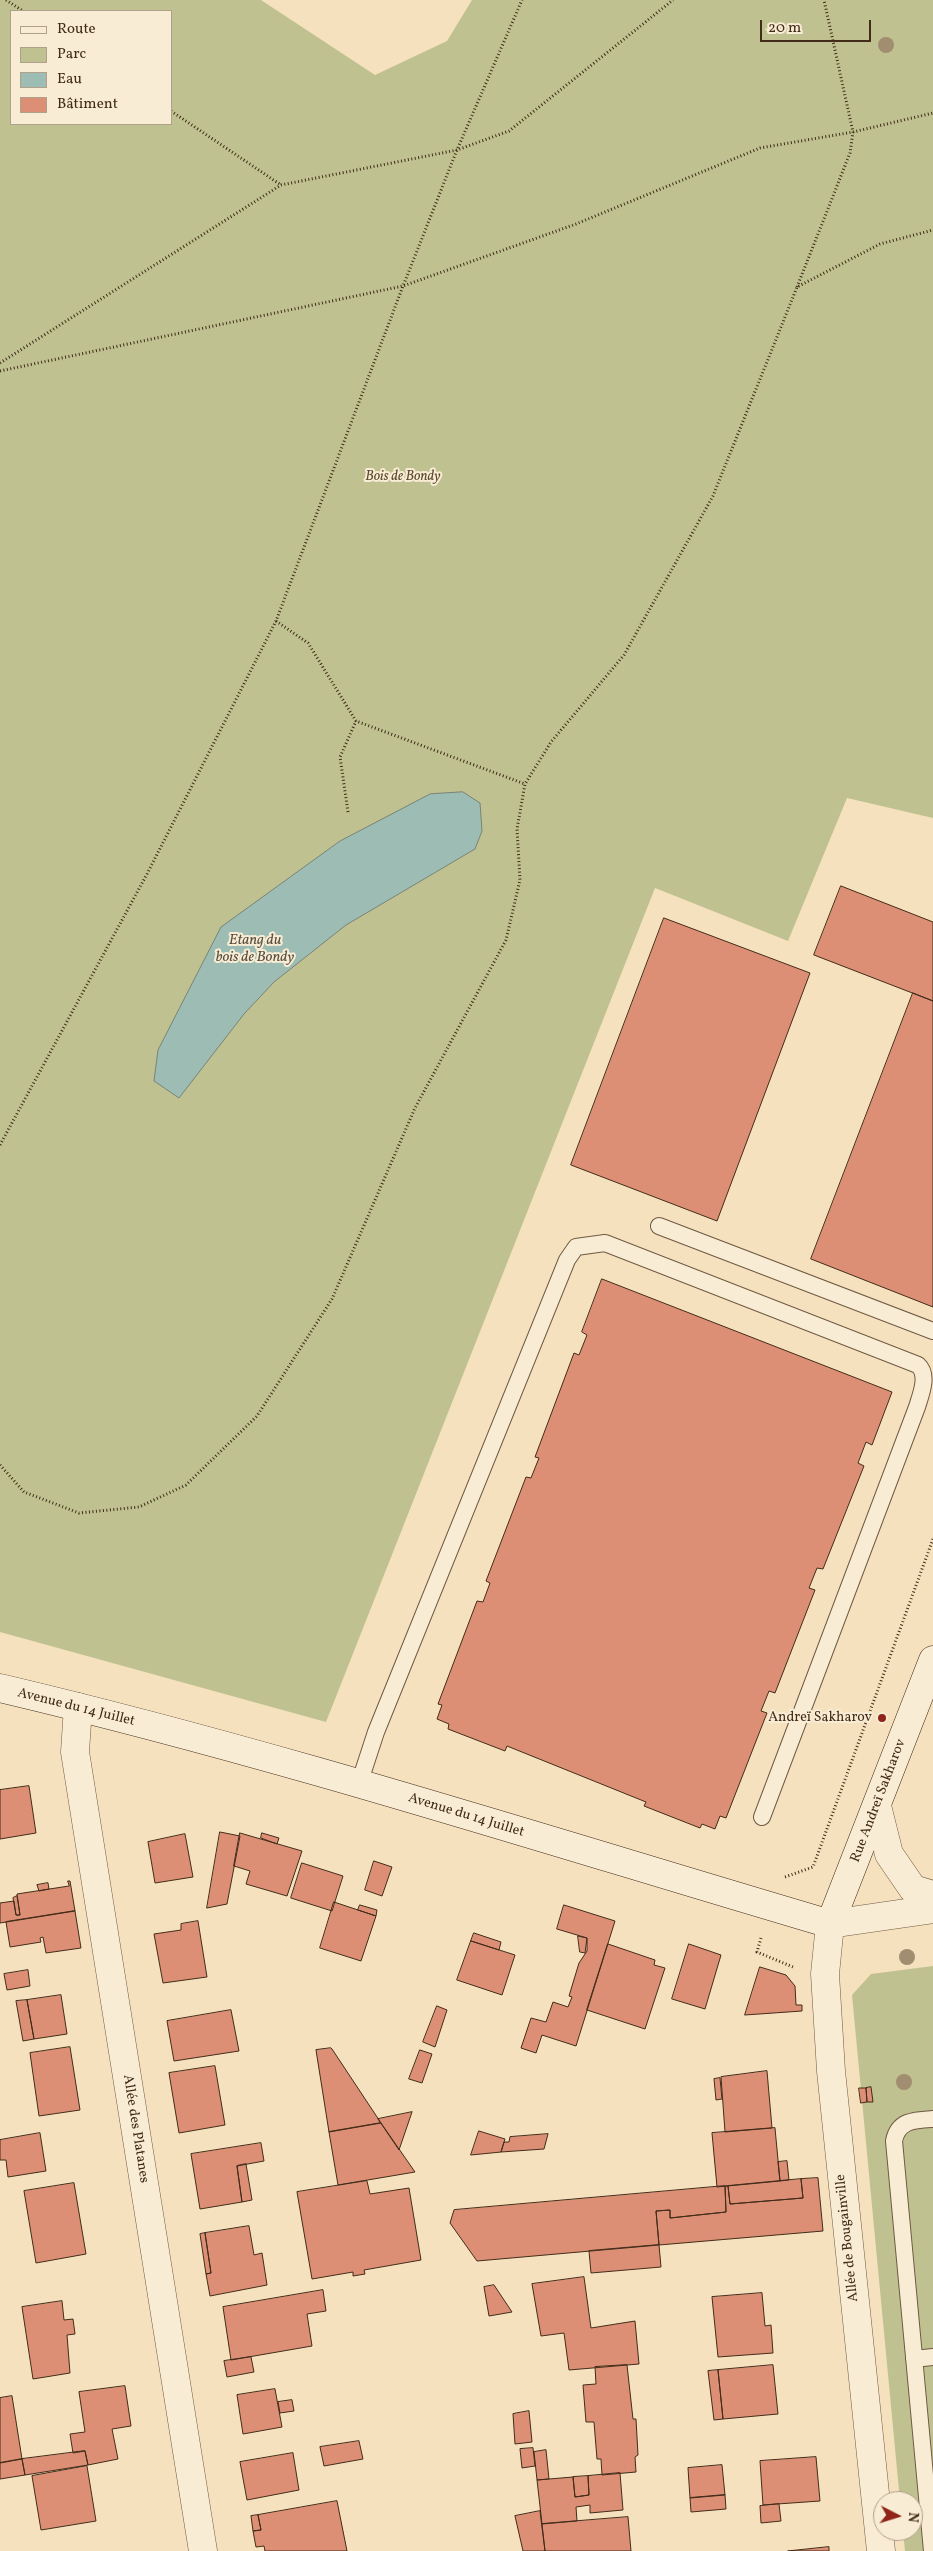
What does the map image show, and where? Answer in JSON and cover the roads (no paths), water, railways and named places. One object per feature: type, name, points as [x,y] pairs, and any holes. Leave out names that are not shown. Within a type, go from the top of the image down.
[{"type":"street","name":"Rue Andreï Sakharov","points":[[830,1924],[931,1668]]},
{"type":"street","name":"Avenue du 14 Juillet","points":[[0,1688],[78,1707],[359,1784],[830,1924],[933,1909]]},
{"type":"street","name":"Allée des Platanes","points":[[78,1707],[75,1752],[203,2551]]},
{"type":"street","points":[[877,1806],[889,1854],[913,1889],[933,1895]]},
{"type":"street","name":"Allée de Bougainville","points":[[830,1924],[825,1974],[831,2071],[881,2551]]},
{"type":"lane","points":[[659,1226],[933,1331]]},
{"type":"lane","points":[[359,1784],[376,1732],[567,1260],[576,1246],[605,1243],[918,1364],[928,1380],[762,1817]]},
{"type":"lane","points":[[932,2551],[894,2141],[898,2129],[903,2124],[933,2118]]},
{"type":"lane","points":[[914,2359],[933,2357]]},
{"type":"water","name":"Etang du bois de Bondy","points":[[463,792],[480,803],[482,831],[475,849],[346,925],[274,982],[244,1014],[179,1098],[154,1081],[158,1050],[221,927],[340,841],[430,794]]},
{"type":"place","name":"Andreï Sakharov","points":[[882,1718]]},
{"type":"park label","name":"Bois de Bondy","points":[[403,477]]}]
